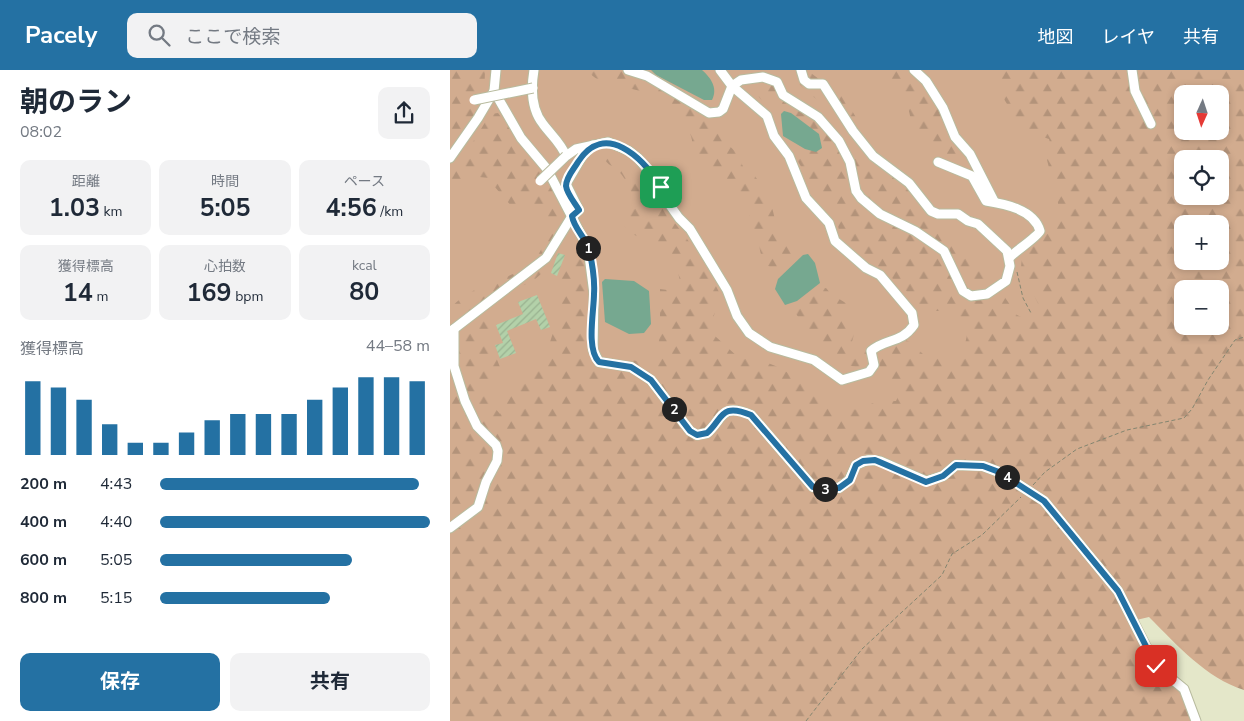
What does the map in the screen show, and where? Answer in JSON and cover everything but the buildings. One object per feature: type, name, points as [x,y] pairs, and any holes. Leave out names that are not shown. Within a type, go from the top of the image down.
[{"type":"street","points":[[450,158],[494,92],[496,70]]},
{"type":"street","points":[[534,70],[535,111],[563,148],[566,156]]},
{"type":"street","points":[[628,70],[647,76],[708,113],[719,112],[723,109],[732,86],[746,78],[771,78],[779,84],[783,95],[818,117],[839,141],[850,162],[856,191],[861,198],[880,214],[915,231],[944,251],[963,291],[971,296],[987,294],[1006,281],[1009,276],[1010,257],[1007,251],[978,224],[968,221],[958,214],[938,214],[931,211],[909,183],[873,156],[853,131],[823,84],[809,84],[804,80],[801,70]]},
{"type":"street","points":[[914,70],[926,81],[943,108],[955,137],[970,154],[994,201]]},
{"type":"street","points":[[1132,70],[1135,91],[1151,124]]},
{"type":"street","points":[[540,182],[566,156],[576,149],[608,142],[629,151],[638,158],[658,183],[664,197],[690,229],[727,290],[737,316],[749,333],[765,345],[814,360],[840,381],[869,372],[874,365],[871,351],[882,343],[906,336],[914,325],[915,320],[905,304],[880,275],[866,268],[835,241],[829,223],[806,198],[791,160],[774,136],[767,116],[732,86],[722,71]]},
{"type":"street","points":[[474,100],[534,88]]},
{"type":"street","points":[[494,92],[522,138],[547,169],[572,216],[573,224],[588,248],[594,294],[593,350],[596,359],[602,364],[631,367],[651,380],[690,431],[697,435],[707,433],[719,416],[726,411],[751,415],[810,485],[820,488],[833,489],[846,484],[858,463],[875,460],[926,482],[943,476],[956,465],[983,466],[999,472],[1044,501],[1118,591],[1156,666],[1184,689],[1196,721]]},
{"type":"street","points":[[450,528],[478,507],[486,482],[497,461],[498,451],[496,445],[477,426],[464,401],[454,366],[452,331],[546,258],[572,216],[579,210],[567,189],[568,177],[583,154],[594,144]]},
{"type":"street","points":[[938,162],[972,176],[982,198],[986,201],[994,201],[1014,207],[1036,222],[1040,230],[1038,235],[1023,244],[1010,257]]},
{"type":"path","points":[[1016,270],[1024,298],[1031,313]]},
{"type":"path","points":[[806,721],[862,649],[942,575],[952,554],[982,535],[1044,472],[1076,449],[1127,430],[1184,418],[1192,410],[1208,380],[1235,340],[1244,337]]},
{"type":"green space","points":[[450,70],[1016,70],[1065,134],[1047,366],[450,547]]},
{"type":"green space","points":[[450,70],[485,70],[484,101],[472,123],[450,146]]},
{"type":"green space","points":[[589,70],[617,70],[635,74],[722,123],[727,144],[741,156],[740,160],[746,173],[753,173],[770,199],[779,236],[792,249],[790,259],[774,269],[767,265],[761,255],[759,243],[755,241],[747,206],[744,201],[699,161],[692,150],[692,140],[687,127],[673,110],[657,97],[599,80],[592,76]]},
{"type":"green space","points":[[786,70],[809,70],[819,79],[843,89],[849,98],[845,102],[857,120],[858,133],[805,90]]},
{"type":"green space","points":[[879,70],[911,70],[920,78],[963,150],[963,160],[957,156],[948,157],[940,150],[938,145],[915,129],[902,88],[881,74]]},
{"type":"green space","points":[[981,70],[1244,70],[1244,690],[1230,685],[1193,660],[1149,617],[1132,621],[1152,668],[1181,690],[1192,721],[450,721],[450,371],[459,354],[455,342],[457,332],[479,315],[491,330],[491,345],[504,377],[491,387],[486,398],[500,414],[512,391],[531,370],[544,361],[558,317],[559,281],[577,241],[582,243],[588,271],[589,308],[586,349],[595,360],[606,368],[615,371],[620,362],[628,360],[640,361],[651,366],[655,365],[660,334],[660,289],[675,291],[680,289],[677,270],[667,251],[656,243],[634,235],[625,228],[625,216],[634,204],[623,177],[604,159],[603,156],[606,151],[628,164],[653,187],[662,206],[702,259],[720,294],[711,326],[715,336],[739,358],[763,361],[783,369],[801,383],[810,394],[831,406],[859,410],[875,402],[896,401],[899,392],[898,387],[896,383],[886,376],[843,362],[821,342],[796,314],[795,308],[809,295],[826,288],[831,294],[849,305],[848,315],[855,331],[851,345],[867,346],[894,335],[910,342],[924,355],[950,361],[962,349],[967,333],[940,311],[920,311],[918,305],[903,287],[840,236],[836,215],[814,189],[788,144],[798,144],[805,149],[791,113],[772,107],[761,100],[756,89],[757,82],[772,84],[816,120],[859,162],[893,175],[903,183],[928,212],[939,220],[969,255],[986,270],[1017,315],[1032,322],[1038,320],[1041,310],[1021,268],[1022,255],[1041,237],[1057,229],[1058,203],[1047,160],[1052,150],[1049,139],[1028,132],[1016,119],[1004,99],[1005,87],[988,82]]},
{"type":"green space","points":[[498,113],[527,153],[538,161],[567,214],[551,247],[547,268],[541,274],[533,281],[506,293],[452,327],[450,309],[464,296],[529,265],[539,253],[545,236],[543,212],[526,204],[520,208],[513,208],[494,186],[490,178],[468,176],[450,190],[450,170],[475,139],[490,114]]},
{"type":"shaded area","points":[[651,70],[702,70],[713,84],[714,96],[712,100],[704,100],[656,75]]},
{"type":"shaded area","points":[[784,111],[791,113],[819,134],[822,148],[816,152],[805,149],[783,136],[781,114]]},
{"type":"shaded area","points":[[808,254],[815,263],[820,283],[797,301],[785,305],[775,289],[778,279],[803,255]]},
{"type":"shaded area","points":[[605,279],[634,281],[649,291],[651,324],[644,333],[629,334],[605,322],[602,282]]},
{"type":"route","points":[[661,187],[638,158],[629,151],[608,142],[594,144],[583,154],[568,177],[567,189],[579,210],[572,216],[573,224],[588,248],[594,294],[592,317],[593,350],[599,362],[602,364],[631,367],[642,373],[651,380],[668,400],[690,431],[697,435],[702,436],[710,431],[719,416],[726,411],[745,412],[751,415],[813,487],[839,488],[850,480],[858,463],[868,460],[880,461],[926,482],[943,476],[960,464],[983,466],[999,472],[1044,501],[1076,538],[1118,591],[1142,634],[1156,666]]}]
